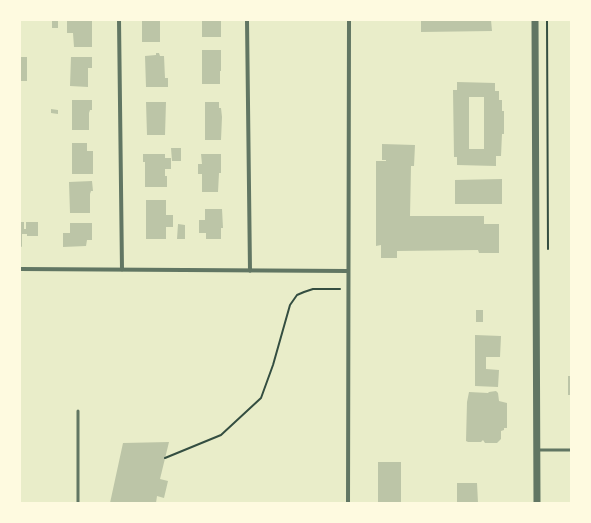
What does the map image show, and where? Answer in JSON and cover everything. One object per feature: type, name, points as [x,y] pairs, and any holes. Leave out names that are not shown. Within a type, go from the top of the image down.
[{"type":"street","points":[[120,20],[122,270]]},
{"type":"street","points":[[247,20],[250,271]]},
{"type":"street","points":[[348,20],[348,503]]},
{"type":"street","points":[[535,20],[537,503]]},
{"type":"street","points":[[20,269],[348,271]]},
{"type":"lane","points":[[78,411],[78,503]]},
{"type":"lane","points":[[536,450],[571,450]]},
{"type":"path","points":[[547,20],[548,249]]},
{"type":"path","points":[[165,458],[221,435],[261,398],[274,365],[290,305],[297,295],[313,289],[348,289]]},
{"type":"building","points":[[52,20],[58,20],[58,28],[52,28]]},
{"type":"building","points":[[67,20],[92,20],[92,47],[74,47],[73,33],[67,33]]},
{"type":"building","points":[[142,20],[160,20],[160,42],[142,42]]},
{"type":"building","points":[[202,20],[221,20],[221,37],[202,37]]},
{"type":"building","points":[[421,20],[491,20],[492,31],[421,32]]},
{"type":"building","points":[[202,50],[221,50],[220,84],[202,84]]},
{"type":"building","points":[[156,53],[159,53],[160,56],[164,56],[165,78],[168,78],[168,87],[146,87],[145,56],[156,55]]},
{"type":"building","points":[[20,57],[27,57],[27,81],[20,81]]},
{"type":"building","points":[[71,57],[92,57],[92,68],[88,68],[88,87],[70,86]]},
{"type":"building","points":[[457,82],[495,83],[495,91],[499,91],[499,100],[502,100],[502,111],[504,111],[504,134],[502,134],[501,156],[496,156],[496,166],[457,165],[457,157],[454,157],[453,90],[457,90]],"holes":[[[469,97],[484,97],[484,149],[469,149]]]},
{"type":"building","points":[[72,100],[92,100],[92,110],[90,110],[89,113],[89,130],[72,130]]},
{"type":"building","points":[[146,102],[166,102],[165,135],[147,135]]},
{"type":"building","points":[[205,102],[219,102],[222,117],[221,140],[205,140]]},
{"type":"building","points":[[51,109],[58,110],[58,114],[51,113]]},
{"type":"building","points":[[72,143],[87,143],[87,151],[93,151],[93,174],[72,174]]},
{"type":"building","points":[[382,144],[415,145],[414,166],[411,166],[410,216],[484,216],[484,224],[499,224],[499,253],[479,253],[478,250],[397,251],[397,258],[381,258],[381,245],[376,246],[376,161],[386,161],[382,160]]},
{"type":"building","points":[[171,148],[181,148],[181,161],[172,161]]},
{"type":"building","points":[[143,154],[165,154],[165,158],[171,158],[171,169],[165,169],[165,176],[167,176],[167,187],[145,187],[145,162],[143,162]]},
{"type":"building","points":[[201,154],[221,154],[221,173],[219,173],[218,192],[202,192],[202,174],[198,174],[198,164],[202,164]]},
{"type":"building","points":[[502,179],[502,204],[455,204],[455,180]]},
{"type":"building","points":[[92,181],[93,191],[91,191],[90,194],[90,213],[70,213],[69,182]]},
{"type":"building","points":[[146,200],[166,200],[166,215],[173,215],[173,227],[166,227],[166,239],[146,239]]},
{"type":"building","points":[[205,209],[222,209],[223,228],[221,228],[221,239],[206,239],[206,233],[199,233],[199,220],[205,220]]},
{"type":"building","points":[[20,222],[24,222],[24,229],[26,229],[26,222],[38,222],[38,236],[27,236],[27,234],[22,234],[22,247],[20,246]]},
{"type":"building","points":[[70,223],[92,223],[92,240],[87,240],[86,246],[63,247],[63,233],[70,233]]},
{"type":"building","points":[[178,224],[185,225],[185,239],[177,239]]},
{"type":"building","points":[[476,310],[483,310],[483,322],[476,322]]},
{"type":"building","points":[[475,335],[501,336],[500,357],[486,357],[486,369],[499,370],[498,387],[475,386]]},
{"type":"building","points":[[568,376],[571,376],[571,395],[568,395]]},
{"type":"building","points":[[496,391],[498,393],[499,401],[507,403],[507,428],[504,428],[504,430],[501,431],[501,439],[497,443],[485,443],[483,440],[481,442],[466,441],[467,402],[469,392],[488,393]]},
{"type":"building","points":[[169,442],[160,479],[168,481],[164,498],[157,496],[156,503],[110,503],[123,443]]},
{"type":"building","points":[[378,462],[401,462],[401,503],[378,503]]},
{"type":"building","points":[[457,483],[477,483],[478,503],[457,503]]}]
